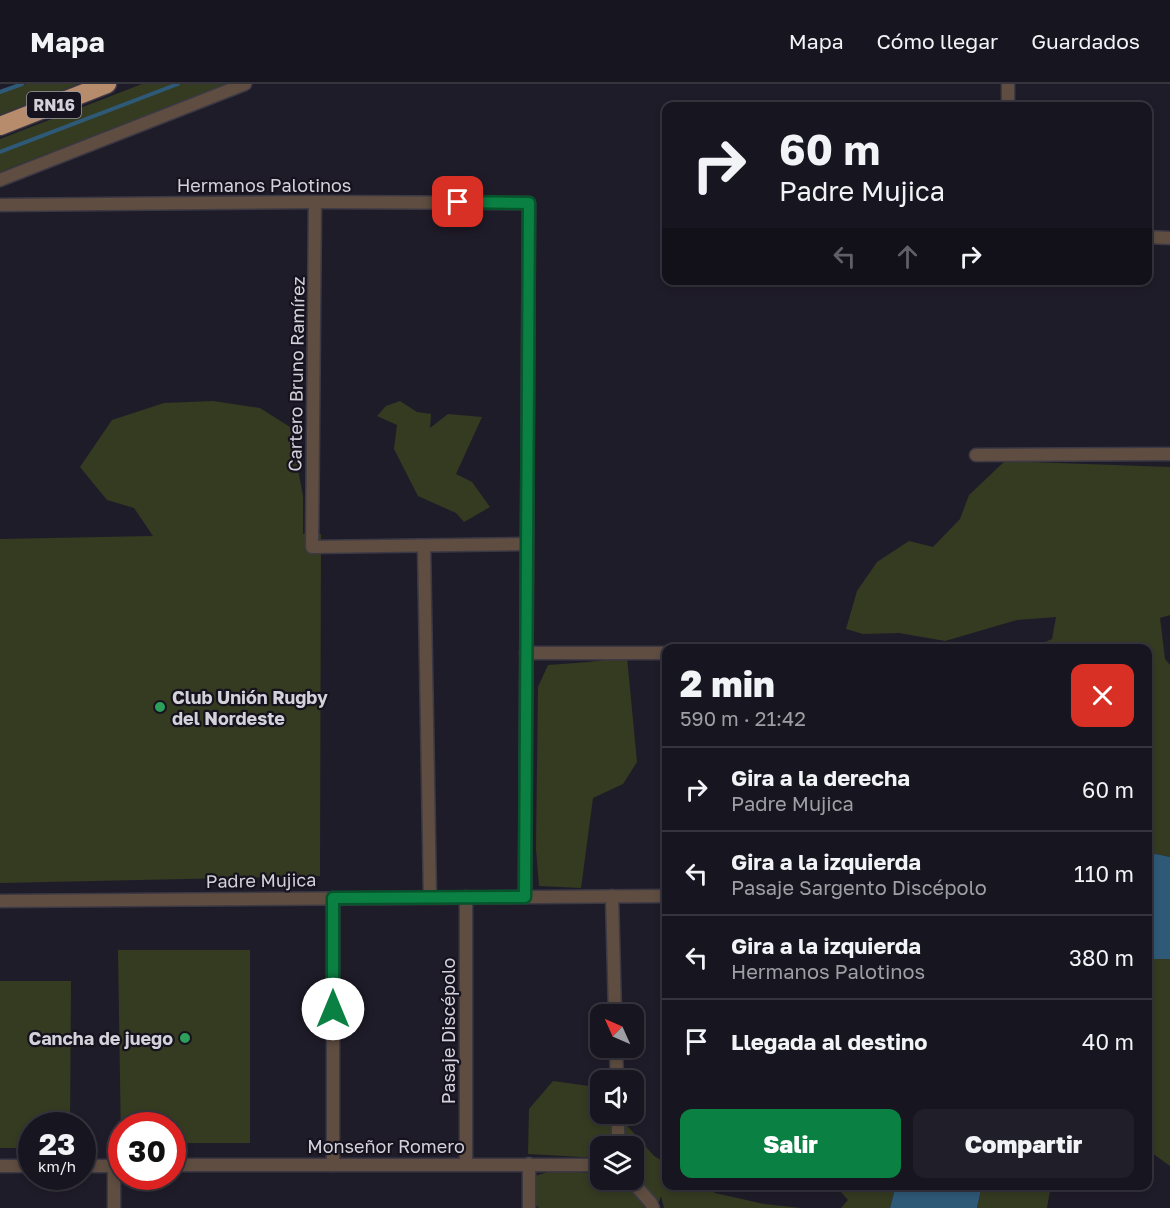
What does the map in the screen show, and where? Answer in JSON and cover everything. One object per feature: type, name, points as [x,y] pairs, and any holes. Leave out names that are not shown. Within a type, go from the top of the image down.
[{"type":"highway","name":"RN16","points":[[0,126],[107,84]]},
{"type":"street","points":[[0,180],[245,84]]},
{"type":"street","points":[[1008,84],[1008,102]]},
{"type":"street","name":"Hermanos Palotinos","points":[[0,206],[315,202],[529,203],[527,544]]},
{"type":"street","name":"Cartero Bruno Ramírez","points":[[315,202],[312,547],[424,546]]},
{"type":"street","points":[[1152,237],[1170,238]]},
{"type":"street","points":[[976,455],[1170,454]]},
{"type":"street","points":[[430,897],[424,546],[527,544],[525,897]]},
{"type":"street","points":[[526,653],[662,653]]},
{"type":"street","points":[[612,896],[615,1004]]},
{"type":"street","name":"Padre Mujica","points":[[0,901],[662,896]]},
{"type":"street","name":"Pasaje Discépolo","points":[[466,897],[466,1164]]},
{"type":"street","points":[[333,898],[333,1165]]},
{"type":"street","points":[[529,1164],[529,1208]]},
{"type":"street","name":"Monseñor Romero","points":[[186,1165],[590,1165]]},
{"type":"street","points":[[0,1166],[18,1166]]},
{"type":"street","points":[[114,1208],[116,1190]]},
{"type":"street","points":[[640,1190],[653,1208]]},
{"type":"green space","points":[[26,84],[78,84],[0,115],[0,93]]},
{"type":"green space","points":[[142,84],[227,84],[0,172],[0,139]]},
{"type":"green space","name":"Club Unión Rugby del Nordeste","points":[[213,401],[260,408],[290,427],[303,496],[303,534],[321,534],[320,876],[0,883],[0,539],[153,536],[134,508],[107,500],[80,467],[112,420],[164,403]]},
{"type":"green space","points":[[400,401],[417,412],[431,414],[430,428],[448,414],[482,417],[456,474],[472,482],[490,507],[464,522],[456,513],[418,496],[394,449],[397,425],[377,416],[386,406]]},
{"type":"green space","points":[[1005,461],[1170,467],[1170,615],[1160,618],[1165,659],[1170,665],[1170,857],[1152,854],[1152,644],[1041,644],[1052,639],[1056,617],[1017,620],[945,641],[899,633],[863,634],[846,629],[857,591],[877,562],[909,541],[933,547],[960,519],[969,495]]},
{"type":"green space","points":[[627,657],[637,762],[623,784],[593,798],[581,888],[539,886],[536,849],[538,687],[548,665]]},
{"type":"green space","name":"Cancha de juego","points":[[118,950],[250,950],[250,1143],[186,1143],[186,1112],[121,1112]]},
{"type":"green space","points":[[1152,958],[1170,959],[1170,1166],[1152,1153]]},
{"type":"green space","points":[[0,981],[71,981],[70,1112],[18,1112],[18,1148],[0,1148]]},
{"type":"green space","points":[[553,1081],[589,1086],[590,1124],[626,1124],[636,1136],[590,1136],[590,1157],[528,1154],[529,1109]]},
{"type":"green space","points":[[644,1145],[654,1156],[662,1161],[662,1190],[710,1190],[764,1204],[801,1208],[664,1208],[661,1196],[657,1208],[539,1208],[534,1203],[526,1179],[554,1170],[590,1173],[590,1190],[644,1190]]},
{"type":"green space","points":[[839,1190],[895,1190],[890,1208],[841,1208],[848,1200]]},
{"type":"green space","points":[[981,1190],[1050,1190],[1047,1208],[977,1208]]},
{"type":"water","points":[[1152,854],[1170,857],[1170,959],[1152,959]]},
{"type":"water","points":[[895,1190],[981,1190],[977,1208],[890,1208]]},
{"type":"waterway","points":[[0,92],[22,84]]},
{"type":"waterway","points":[[0,152],[178,84]]},
{"type":"place","name":"Club Unión Rugby del Nordeste","points":[[160,707]]},
{"type":"place","name":"Cancha de juego","points":[[185,1038]]},
{"type":"route","points":[[333,1009],[333,898],[525,897],[529,203],[458,202]]}]
